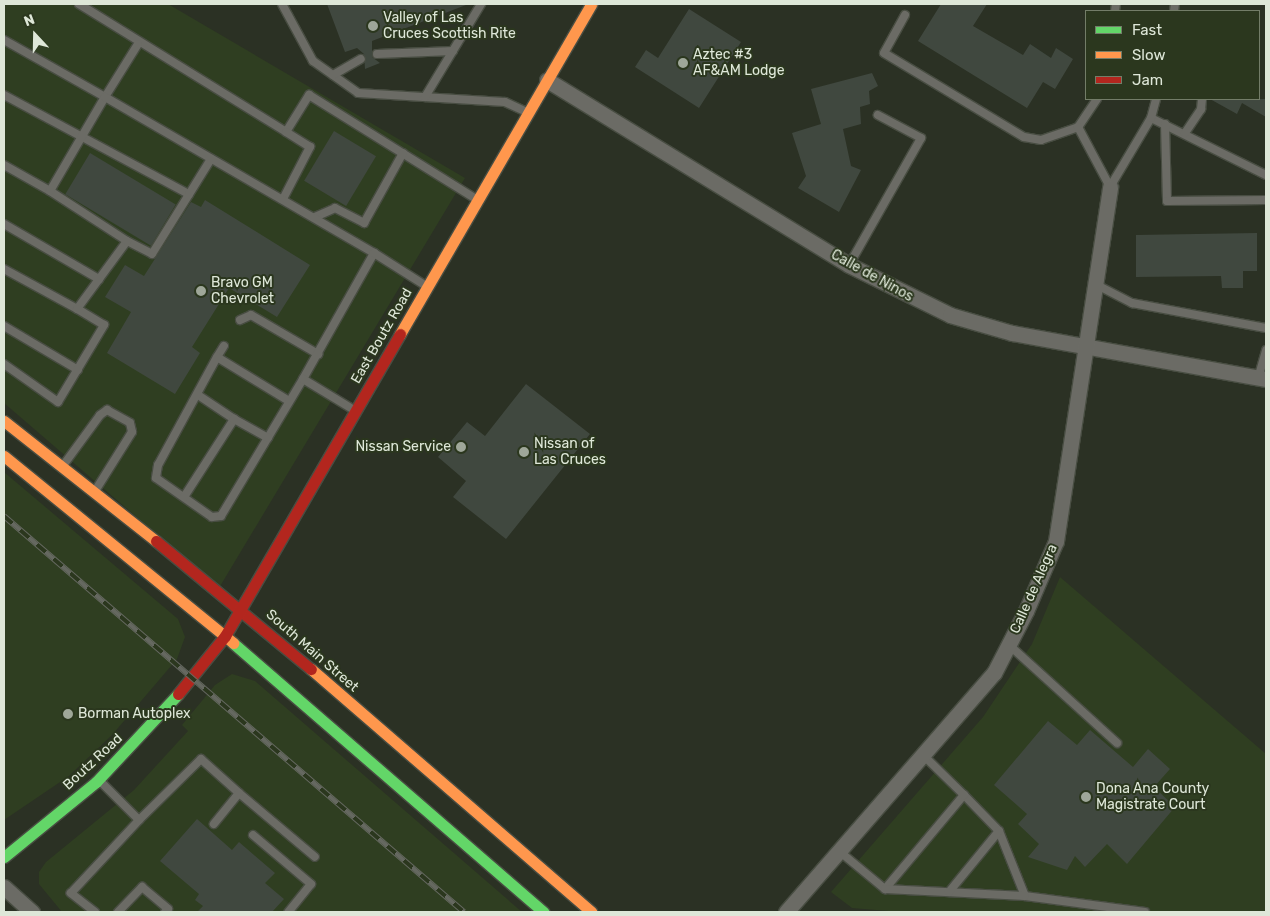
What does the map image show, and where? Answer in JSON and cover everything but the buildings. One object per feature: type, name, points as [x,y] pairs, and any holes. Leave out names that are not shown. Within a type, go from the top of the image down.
[{"type":"main road","name":"East Boutz Road","points":[[192,678],[225,636],[241,609],[591,4]]},
{"type":"main road","name":"South Main Street","points":[[4,421],[241,609],[592,912]]},
{"type":"main road","points":[[4,456],[225,636],[544,912]]},
{"type":"main road","name":"Boutz Road","points":[[4,857],[99,780],[192,678]]},
{"type":"street","name":"Calle de Ninos","points":[[547,80],[849,265],[950,315],[1012,333],[1086,343],[1262,377]]},
{"type":"street","name":"Calle de Alegra","points":[[786,912],[994,674],[1056,541],[1110,187]]},
{"type":"street","points":[[4,888],[32,912]]},
{"type":"lane","points":[[79,4],[138,44],[310,147],[283,199]]},
{"type":"lane","points":[[282,4],[313,61],[358,93],[505,102],[528,113]]},
{"type":"lane","points":[[424,98],[481,4]]},
{"type":"lane","points":[[905,15],[884,52],[1024,137],[1041,140],[1078,127],[1096,100]]},
{"type":"lane","points":[[4,40],[315,217],[427,287]]},
{"type":"lane","points":[[50,191],[83,137],[104,97],[138,44]]},
{"type":"lane","points":[[377,54],[453,51]]},
{"type":"lane","points":[[333,75],[361,59]]},
{"type":"lane","points":[[4,95],[189,194]]},
{"type":"lane","points":[[286,132],[309,95],[478,200]]},
{"type":"lane","points":[[1110,187],[1151,118],[1156,100]]},
{"type":"lane","points":[[1185,133],[1201,109],[1202,100]]},
{"type":"lane","points":[[849,265],[921,138],[878,115]]},
{"type":"lane","points":[[1151,118],[1185,133],[1266,175]]},
{"type":"lane","points":[[1165,124],[1167,201],[1266,200]]},
{"type":"lane","points":[[1078,127],[1110,187]]},
{"type":"lane","points":[[315,217],[335,208],[364,223],[403,153]]},
{"type":"lane","points":[[4,165],[50,191],[127,241],[152,254],[211,159]]},
{"type":"lane","points":[[4,224],[99,280]]},
{"type":"lane","points":[[77,309],[127,241]]},
{"type":"lane","points":[[224,346],[158,465],[156,478],[212,517],[221,516],[318,354],[374,253]]},
{"type":"lane","points":[[4,269],[104,325],[58,402],[4,364]]},
{"type":"lane","points":[[1095,284],[1132,303],[1266,328]]},
{"type":"lane","points":[[240,320],[251,316],[318,354]]},
{"type":"lane","points":[[4,326],[78,370]]},
{"type":"lane","points":[[1262,377],[1266,350]]},
{"type":"lane","points":[[217,357],[289,401]]},
{"type":"lane","points":[[303,379],[356,411]]},
{"type":"lane","points":[[198,395],[268,438]]},
{"type":"lane","points":[[62,467],[100,415],[107,410],[130,423],[132,432],[94,493]]},
{"type":"lane","points":[[184,497],[234,418]]},
{"type":"lane","points":[[1009,645],[1117,743]]},
{"type":"lane","points":[[923,755],[999,831],[1026,896]]},
{"type":"lane","points":[[95,912],[71,893],[139,820],[201,759],[238,793],[315,857]]},
{"type":"lane","points":[[99,780],[139,820]]},
{"type":"lane","points":[[214,824],[238,793]]},
{"type":"lane","points":[[885,889],[964,795]]},
{"type":"lane","points":[[949,892],[999,831]]},
{"type":"lane","points":[[253,835],[311,884],[288,912]]},
{"type":"lane","points":[[839,851],[885,889],[1026,896],[1145,912]]},
{"type":"lane","points":[[118,912],[142,887],[168,909],[165,912]]},
{"type":"shaded area","name":"Bravo GM Chevrolet","points":[[4,4],[168,4],[465,178],[219,588],[4,403]]},
{"type":"shaded area","points":[[4,472],[178,619],[185,637],[177,659],[112,735],[69,776],[4,820]]},
{"type":"shaded area","points":[[1060,577],[1266,754],[1266,912],[901,912],[852,908],[831,892],[983,717],[1032,644]]},
{"type":"shaded area","points":[[232,674],[255,681],[522,912],[62,912],[39,884],[39,872],[46,862],[134,790],[188,731],[182,725],[215,685]]},
{"type":"railway","points":[[4,516],[464,912]]},
{"type":"traffic: fast","points":[[233,643],[544,912]]},
{"type":"traffic: fast","points":[[4,857],[96,782],[178,694]]},
{"type":"traffic: slow","points":[[400,334],[591,4]]},
{"type":"traffic: slow","points":[[4,421],[156,541]]},
{"type":"traffic: slow","points":[[4,456],[233,643]]},
{"type":"traffic: slow","points":[[311,669],[592,912]]},
{"type":"traffic: jam","points":[[178,694],[225,636],[400,334]]},
{"type":"traffic: jam","points":[[156,541],[311,669]]},
{"type":"place","name":"Valley of Las Cruces Scottish Rite","points":[[373,26]]},
{"type":"place","name":"Aztec #3 AF&AM Lodge","points":[[683,63]]},
{"type":"place","name":"Bravo GM Chevrolet","points":[[201,291]]},
{"type":"place","name":"Nissan Service","points":[[461,447]]},
{"type":"place","name":"Nissan of Las Cruces","points":[[524,452]]},
{"type":"place","name":"Borman Autoplex","points":[[68,714]]},
{"type":"place","name":"Dona Ana County Magistrate Court","points":[[1086,797]]}]
